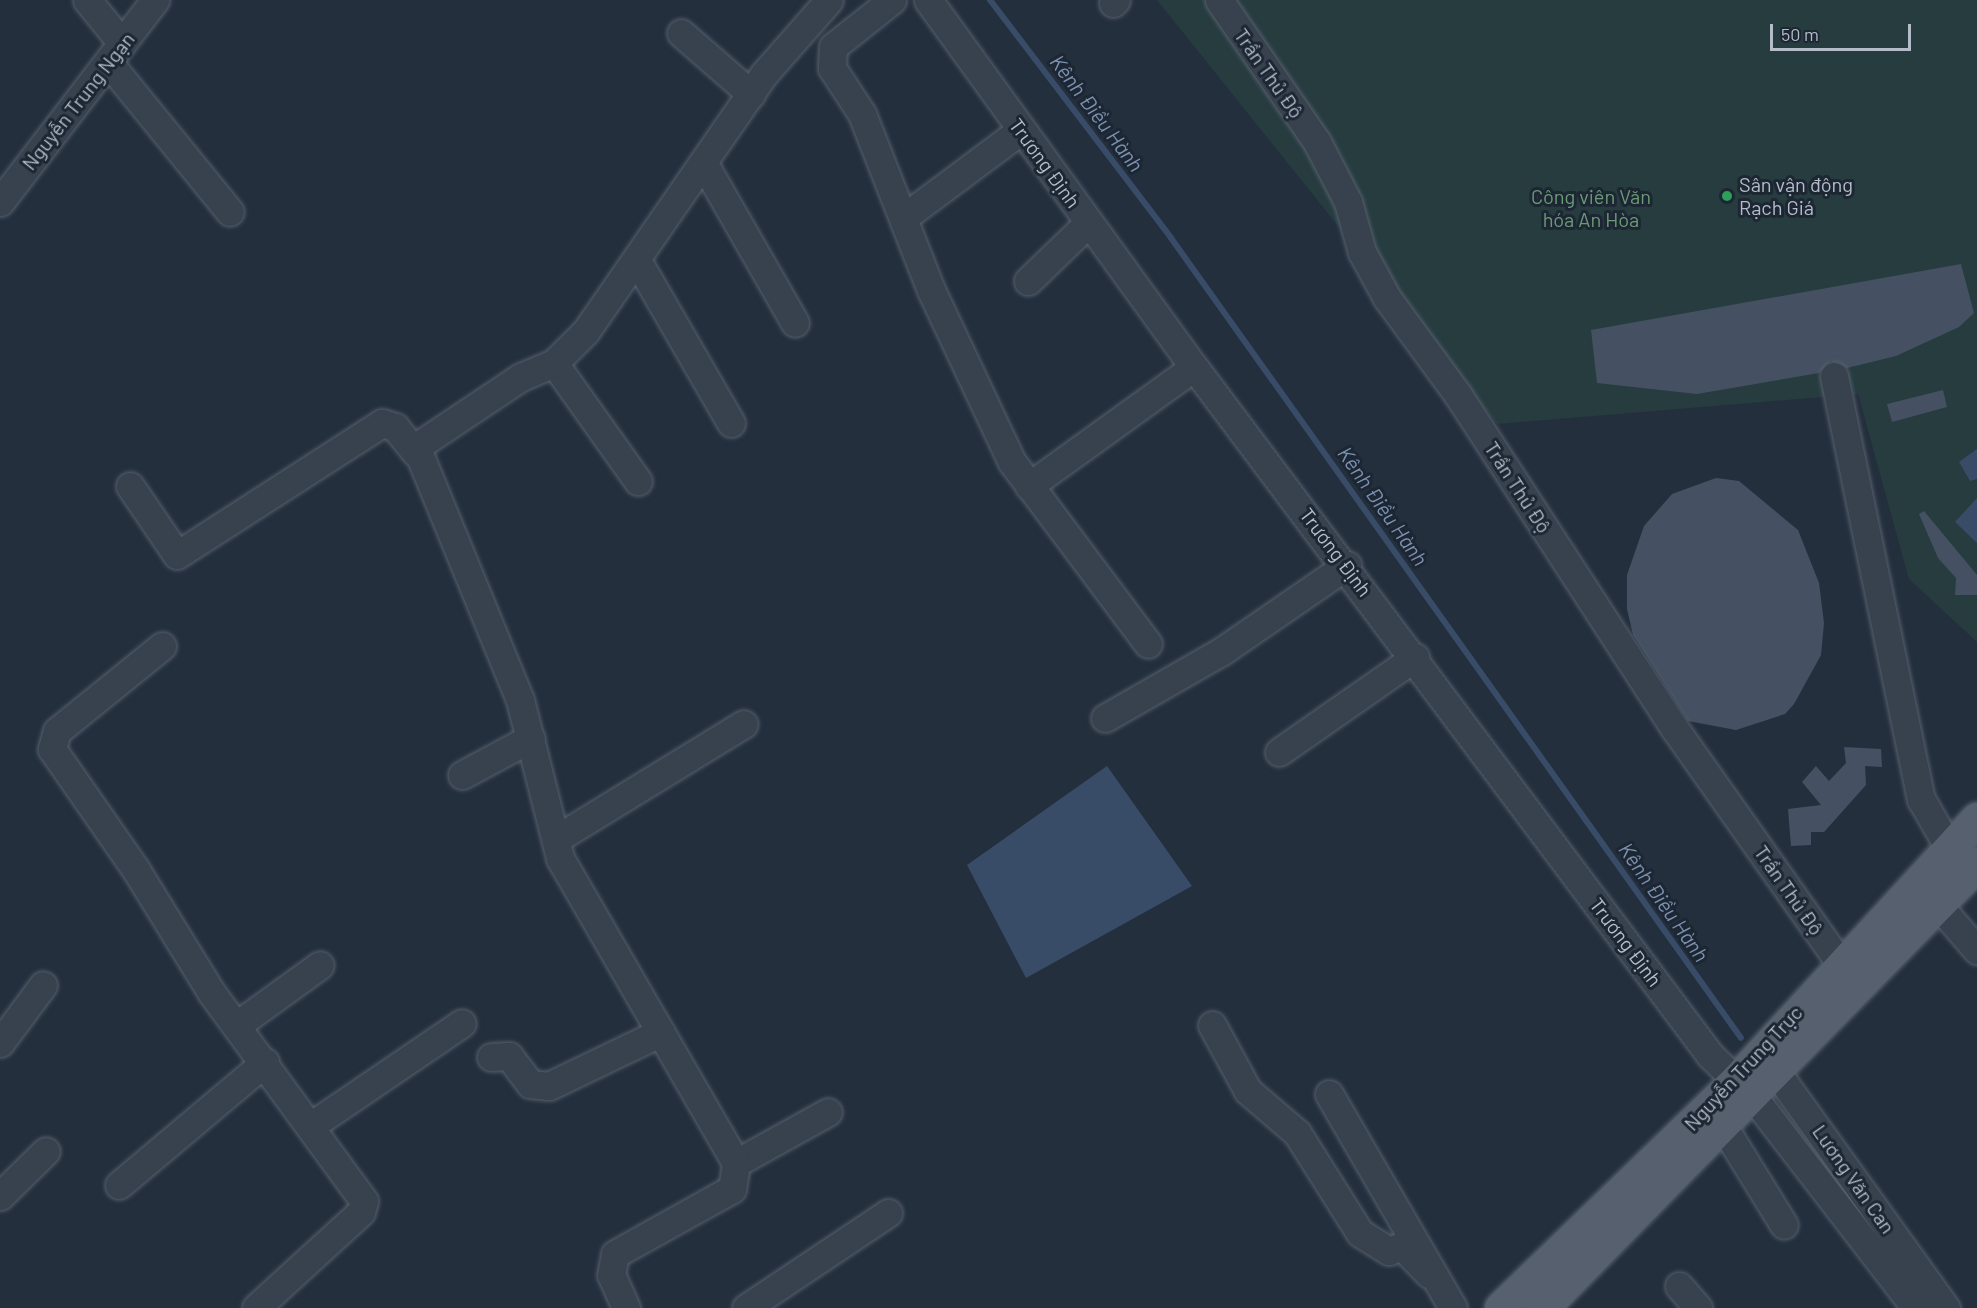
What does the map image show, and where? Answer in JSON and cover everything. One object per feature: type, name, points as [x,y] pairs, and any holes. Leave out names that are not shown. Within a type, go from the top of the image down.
[{"type":"main road","name":"Nguyễn Trung Trực","points":[[1501,1308],[1745,1089],[1770,1061],[1938,905],[1966,861],[1977,819]]},
{"type":"main road","name":"Nguyễn Trung Trực","points":[[1770,1061],[1840,963],[1966,861]]},
{"type":"main road","name":"Nguyễn Trung Trực","points":[[1542,1308],[1723,1126],[1745,1089]]},
{"type":"street","points":[[87,0],[115,53],[230,212]]},
{"type":"street","name":"Nguyễn Trung Ngạn","points":[[0,202],[155,0]]},
{"type":"street","points":[[416,453],[428,435],[554,363],[638,262],[751,94],[830,0]]},
{"type":"street","points":[[892,0],[833,47],[829,60],[862,114],[903,218],[1002,441],[1029,486],[1148,644]]},
{"type":"street","name":"Trương Định","points":[[927,0],[1194,367],[1347,565],[1710,1055],[1745,1089]]},
{"type":"street","name":"Trần Thủ Độ","points":[[1219,0],[1317,142],[1348,202],[1362,252],[1387,298],[1458,395],[1675,729],[1840,963]]},
{"type":"street","points":[[681,33],[751,94]]},
{"type":"street","points":[[903,218],[1021,130]]},
{"type":"street","points":[[704,164],[795,322]]},
{"type":"street","points":[[1028,281],[1088,223]]},
{"type":"street","points":[[638,262],[730,423]]},
{"type":"street","points":[[554,363],[638,481]]},
{"type":"street","points":[[1029,486],[1194,367]]},
{"type":"street","points":[[1834,376],[1921,800],[1966,861]]},
{"type":"street","points":[[129,486],[177,555],[382,423],[396,427],[416,453],[503,652],[531,738],[556,839],[570,880],[736,1163],[732,1189],[615,1254],[611,1275],[626,1308]]},
{"type":"street","points":[[1105,718],[1222,651],[1347,565]]},
{"type":"street","points":[[162,646],[57,731],[52,749],[237,1025],[312,1125],[365,1208],[255,1308]]},
{"type":"street","points":[[1279,752],[1415,657]]},
{"type":"street","points":[[556,839],[744,724]]},
{"type":"street","points":[[462,775],[531,738]]},
{"type":"street","points":[[1938,905],[1977,950]]},
{"type":"street","points":[[237,1025],[320,964]]},
{"type":"street","points":[[0,1043],[44,985]]},
{"type":"street","points":[[312,1125],[462,1023]]},
{"type":"street","points":[[1212,1025],[1248,1091],[1297,1133],[1360,1233],[1389,1251],[1402,1246],[1429,1274]]},
{"type":"street","points":[[491,1057],[509,1056],[530,1084],[549,1086],[661,1032]]},
{"type":"street","name":"Lương Văn Can","points":[[1770,1061],[1945,1308]]},
{"type":"street","points":[[119,1185],[265,1062]]},
{"type":"street","name":"Lương Văn Can","points":[[1745,1089],[1916,1308]]},
{"type":"street","points":[[1329,1094],[1429,1274],[1453,1308]]},
{"type":"street","points":[[736,1163],[828,1112]]},
{"type":"street","points":[[1723,1126],[1784,1225]]},
{"type":"street","points":[[0,1196],[46,1151]]},
{"type":"street","points":[[746,1308],[888,1213]]},
{"type":"street","points":[[1678,1286],[1698,1308]]},
{"type":"green space","name":"Sân vận động Rạch Giá","points":[[1157,0],[1977,0],[1977,642],[1909,579],[1858,394],[1497,424]]},
{"type":"water","points":[[1977,449],[1977,479],[1970,481],[1959,462]]},
{"type":"water","points":[[1977,498],[1977,543],[1955,522]]},
{"type":"water","points":[[1107,766],[1192,886],[1026,978],[967,865]]},
{"type":"building","points":[[1961,264],[1974,313],[1959,327],[1896,356],[1847,368],[1831,361],[1819,373],[1697,394],[1597,383],[1591,330]]},
{"type":"building","points":[[1943,390],[1947,407],[1892,422],[1887,404]]},
{"type":"building","points":[[1716,478],[1739,481],[1798,530],[1819,583],[1824,623],[1821,655],[1794,704],[1785,714],[1736,730],[1688,721],[1633,635],[1627,609],[1627,575],[1644,526],[1672,494]]},
{"type":"building","points":[[1924,511],[1977,575],[1977,595],[1955,595],[1956,578],[1938,558],[1919,514]]},
{"type":"building","points":[[1844,747],[1881,749],[1882,767],[1865,766],[1866,785],[1824,832],[1811,832],[1811,845],[1791,846],[1788,809],[1821,805],[1802,782],[1816,766],[1829,781],[1846,763]]},
{"type":"waterway","name":"Kênh Điều Hành","points":[[990,0],[1171,238],[1741,1038]]},
{"type":"place","name":"Sân vận động Rạch Giá","points":[[1727,196]]},
{"type":"park label","name":"Công viên Văn hóa An Hòa","points":[[1591,208]]}]
